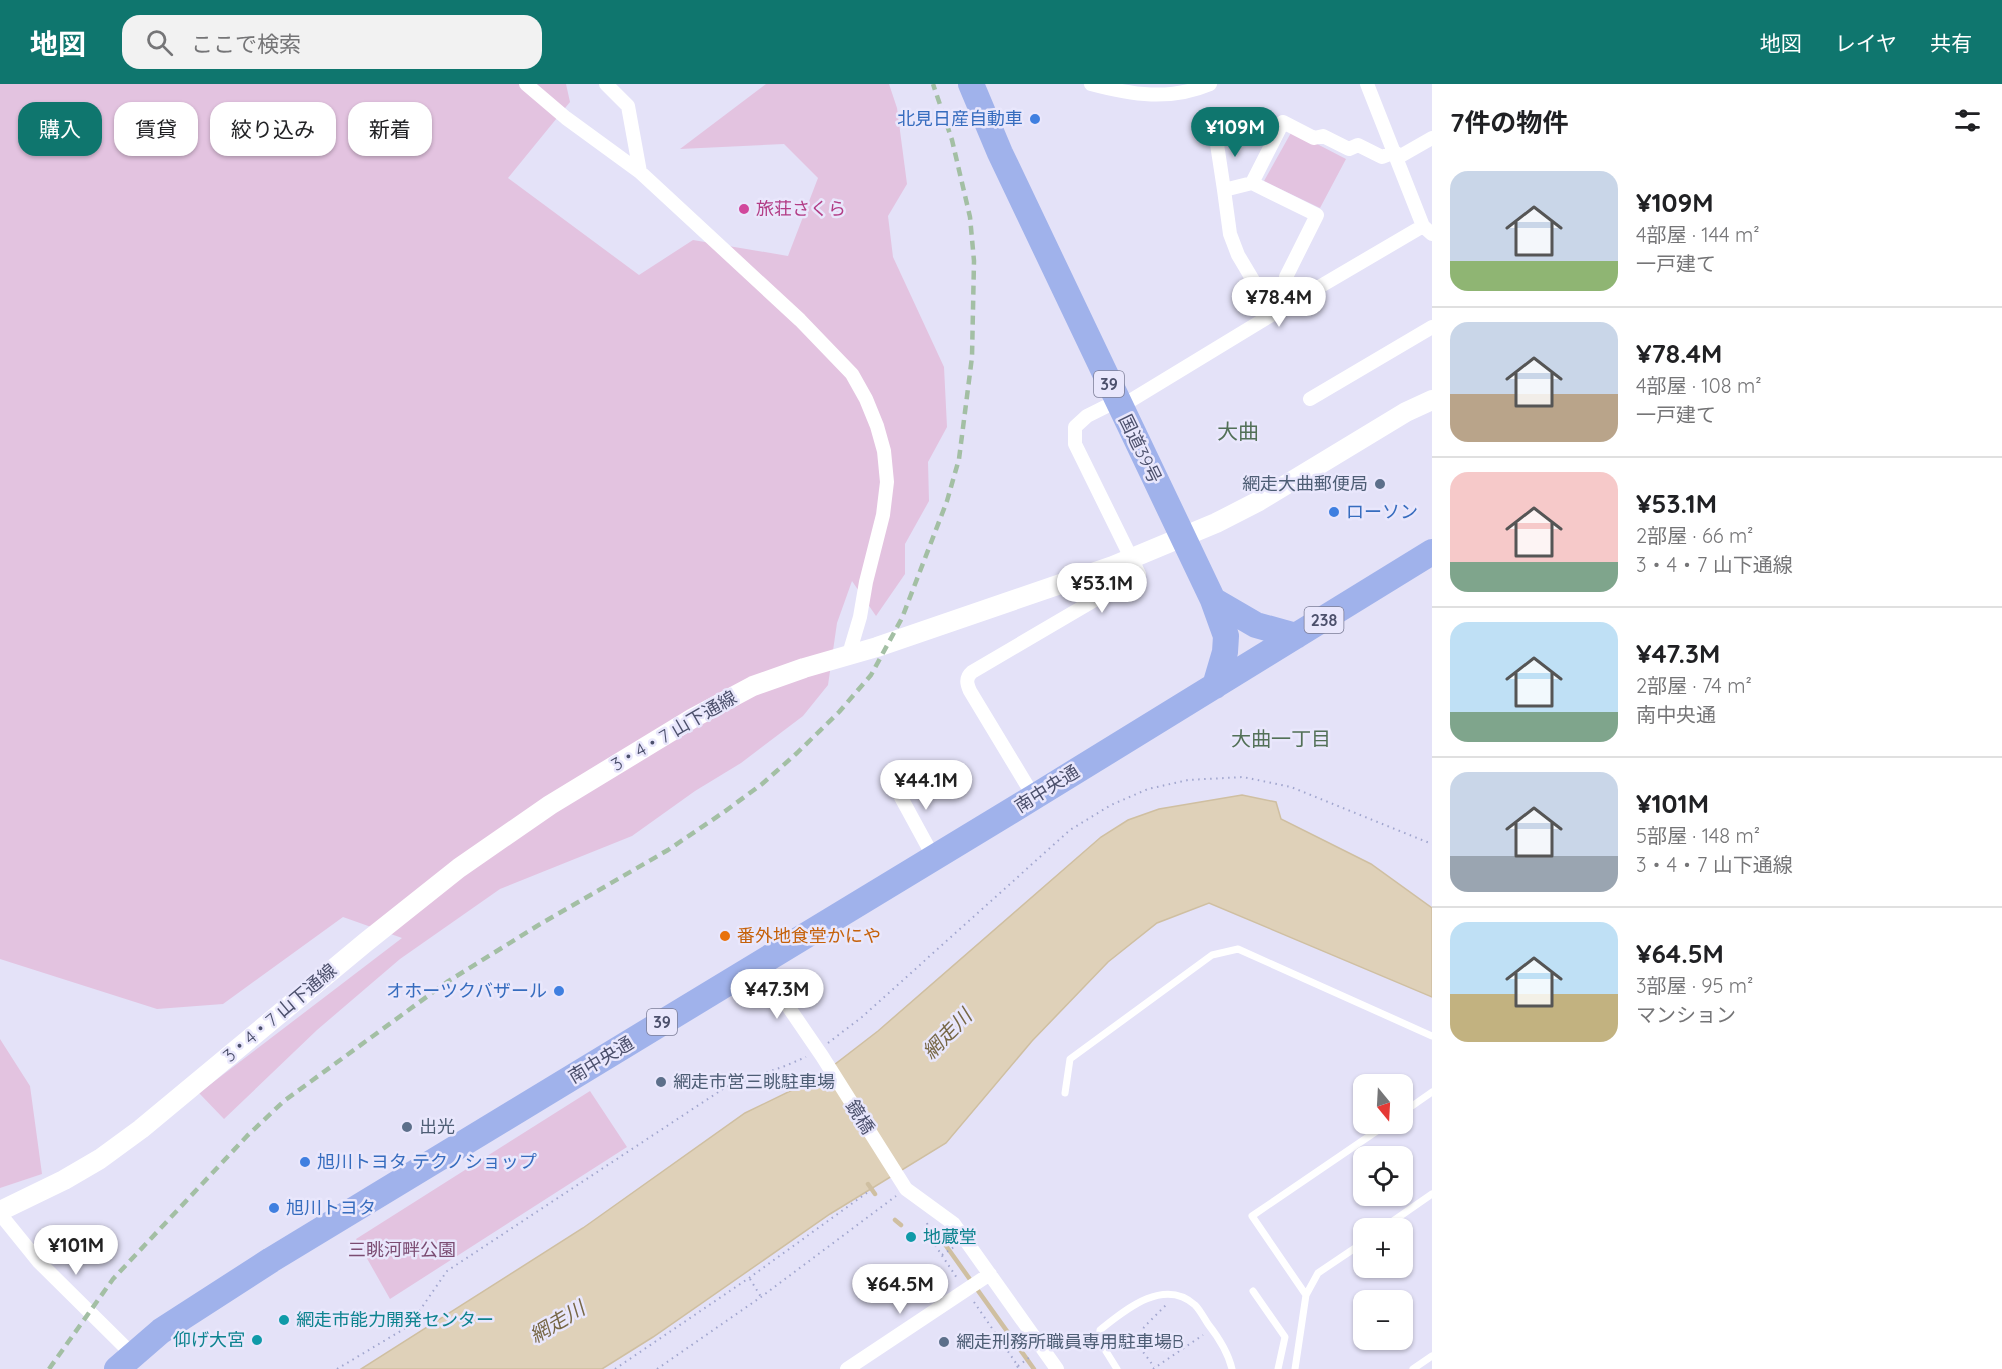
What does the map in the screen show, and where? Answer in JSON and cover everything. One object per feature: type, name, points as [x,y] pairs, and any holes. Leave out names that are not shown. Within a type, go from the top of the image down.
[{"type":"highway","name":"国道39号","points":[[971,84],[1000,153],[1213,600],[1226,636],[1225,652],[1215,686]]},
{"type":"highway","name":"238","points":[[1215,686],[1430,558]]},
{"type":"highway","points":[[1213,600],[1256,625],[1296,636]]},
{"type":"highway","name":"南中央通","points":[[125,1362],[161,1331],[193,1308],[1215,686]]},
{"type":"street","points":[[526,84],[566,118],[639,172],[820,340],[852,374],[877,426],[884,451],[887,482],[884,515],[849,654]]},
{"type":"street","points":[[606,84],[628,106],[639,172]]},
{"type":"street","points":[[1091,84],[1141,95],[1197,90],[1210,84]]},
{"type":"street","points":[[1034,797],[970,691],[967,680],[972,672],[1138,574],[1075,444],[1075,427],[1087,416],[1119,404],[1272,314],[1427,230],[1367,84]]},
{"type":"street","points":[[1252,183],[1283,122],[1314,138],[1323,136],[1349,149],[1358,145],[1382,157],[1396,155],[1432,138]]},
{"type":"street","points":[[1215,131],[1230,234],[1238,255],[1272,314]]},
{"type":"street","points":[[1224,190],[1252,183],[1317,215],[1286,277]]},
{"type":"street","points":[[1310,399],[1432,327]]},
{"type":"street","name":"3・4・7 山下通線","points":[[0,1212],[100,1159],[141,1129],[449,876],[550,805],[657,739],[753,687],[1113,566],[1216,523],[1259,501],[1406,412],[1432,400]]},
{"type":"street","points":[[891,779],[934,858]]},
{"type":"street","name":"鏡橋","points":[[759,964],[820,1054],[902,1184]]},
{"type":"street","points":[[902,1184],[954,1224],[980,1280],[1057,1369]]},
{"type":"street","points":[[0,1212],[39,1262],[125,1362]]},
{"type":"street","points":[[847,1369],[980,1280]]},
{"type":"lane","points":[[1065,1094],[1070,1059],[1212,955],[1238,949],[1432,1036]]},
{"type":"lane","points":[[1413,1105],[1432,1092]]},
{"type":"lane","points":[[1306,1295],[1252,1216],[1372,1134]]},
{"type":"lane","points":[[1397,1218],[1432,1194]]},
{"type":"lane","points":[[1295,1369],[1306,1295],[1318,1273],[1353,1249]]},
{"type":"lane","points":[[1253,1291],[1285,1337],[1278,1369]]},
{"type":"lane","points":[[1117,1369],[1099,1340],[1100,1330],[1145,1299],[1161,1294],[1187,1299],[1196,1306],[1229,1356],[1232,1369]]},
{"type":"lane","points":[[1413,1369],[1432,1356]]},
{"type":"path","points":[[337,1369],[409,1326],[447,1271],[726,1087],[820,1054],[1070,830],[1111,805],[1148,789],[1188,780],[1243,777],[1291,787],[1432,844]]},
{"type":"path","points":[[657,1369],[761,1297],[902,1184]]},
{"type":"path","points":[[615,1369],[749,1278],[868,1192]]},
{"type":"path","points":[[942,1255],[952,1248]]},
{"type":"path","points":[[749,1278],[761,1297]]},
{"type":"path","points":[[1140,1346],[1143,1327],[1161,1312],[1174,1295]]},
{"type":"path","points":[[1104,1350],[1117,1340],[1131,1341],[1140,1346],[1154,1369],[1212,1329]]},
{"type":"path","points":[[1018,1366],[1030,1357]]},
{"type":"green space","points":[[0,84],[566,84],[570,102],[508,178],[639,275],[693,240],[788,256],[818,178],[784,144],[680,149],[766,84],[889,84],[897,108],[907,184],[888,216],[893,257],[944,367],[947,427],[928,462],[929,501],[905,544],[905,574],[876,616],[852,581],[837,623],[828,685],[803,716],[741,763],[695,791],[632,836],[500,889],[400,959],[317,1030],[224,1119],[199,1093],[402,938],[343,917],[223,1004],[157,1009],[0,959]]},
{"type":"green space","points":[[1292,131],[1346,159],[1320,208],[1264,181]]},
{"type":"green space","points":[[0,1039],[30,1086],[42,1174],[0,1188]]},
{"type":"green space","name":"三眺河畔公園","points":[[590,1091],[627,1147],[390,1299],[356,1239]]},
{"type":"water","name":"網走川","points":[[1242,795],[1276,802],[1281,819],[1371,864],[1432,908],[1432,997],[1209,903],[1157,923],[1108,962],[1032,1041],[946,1143],[830,1214],[653,1337],[602,1369],[361,1369],[583,1228],[745,1113],[817,1078],[878,1031],[1101,837],[1128,820],[1159,809]]},
{"type":"waterway","points":[[868,1184],[875,1194]]},
{"type":"waterway","points":[[895,1220],[901,1225]]},
{"type":"waterway","points":[[933,1234],[944,1243],[1034,1369]]},
{"type":"railway","points":[[49,1369],[113,1279],[247,1136],[284,1101],[447,982],[537,926],[668,850],[724,812],[762,784],[797,753],[839,712],[871,675],[902,618],[947,501],[959,459],[972,357],[974,261],[970,217],[952,140],[933,84]]},
{"type":"place","name":"北見日産自動車","points":[[1035,119]]},
{"type":"place","name":"旅荘さくら","points":[[744,209]]},
{"type":"place","name":"網走大曲郵便局","points":[[1380,484]]},
{"type":"place","name":"ローソン","points":[[1334,512]]},
{"type":"place","name":"番外地食堂かにや","points":[[725,936]]},
{"type":"place","name":"オホーツクバザール","points":[[559,991]]},
{"type":"place","name":"網走市営三眺駐車場","points":[[661,1082]]},
{"type":"place","name":"出光","points":[[407,1127]]},
{"type":"place","name":"旭川トヨタ テクノショップ","points":[[305,1162]]},
{"type":"place","name":"旭川トヨタ","points":[[274,1208]]},
{"type":"place","name":"地蔵堂","points":[[911,1237]]},
{"type":"place","name":"網走市能力開発センター","points":[[284,1320]]},
{"type":"place","name":"仰げ大宮","points":[[257,1340]]},
{"type":"place","name":"網走刑務所職員専用駐車場B","points":[[944,1342]]},
{"type":"district","name":"大曲","points":[[1238,432]]},
{"type":"district","name":"大曲一丁目","points":[[1281,739]]}]
